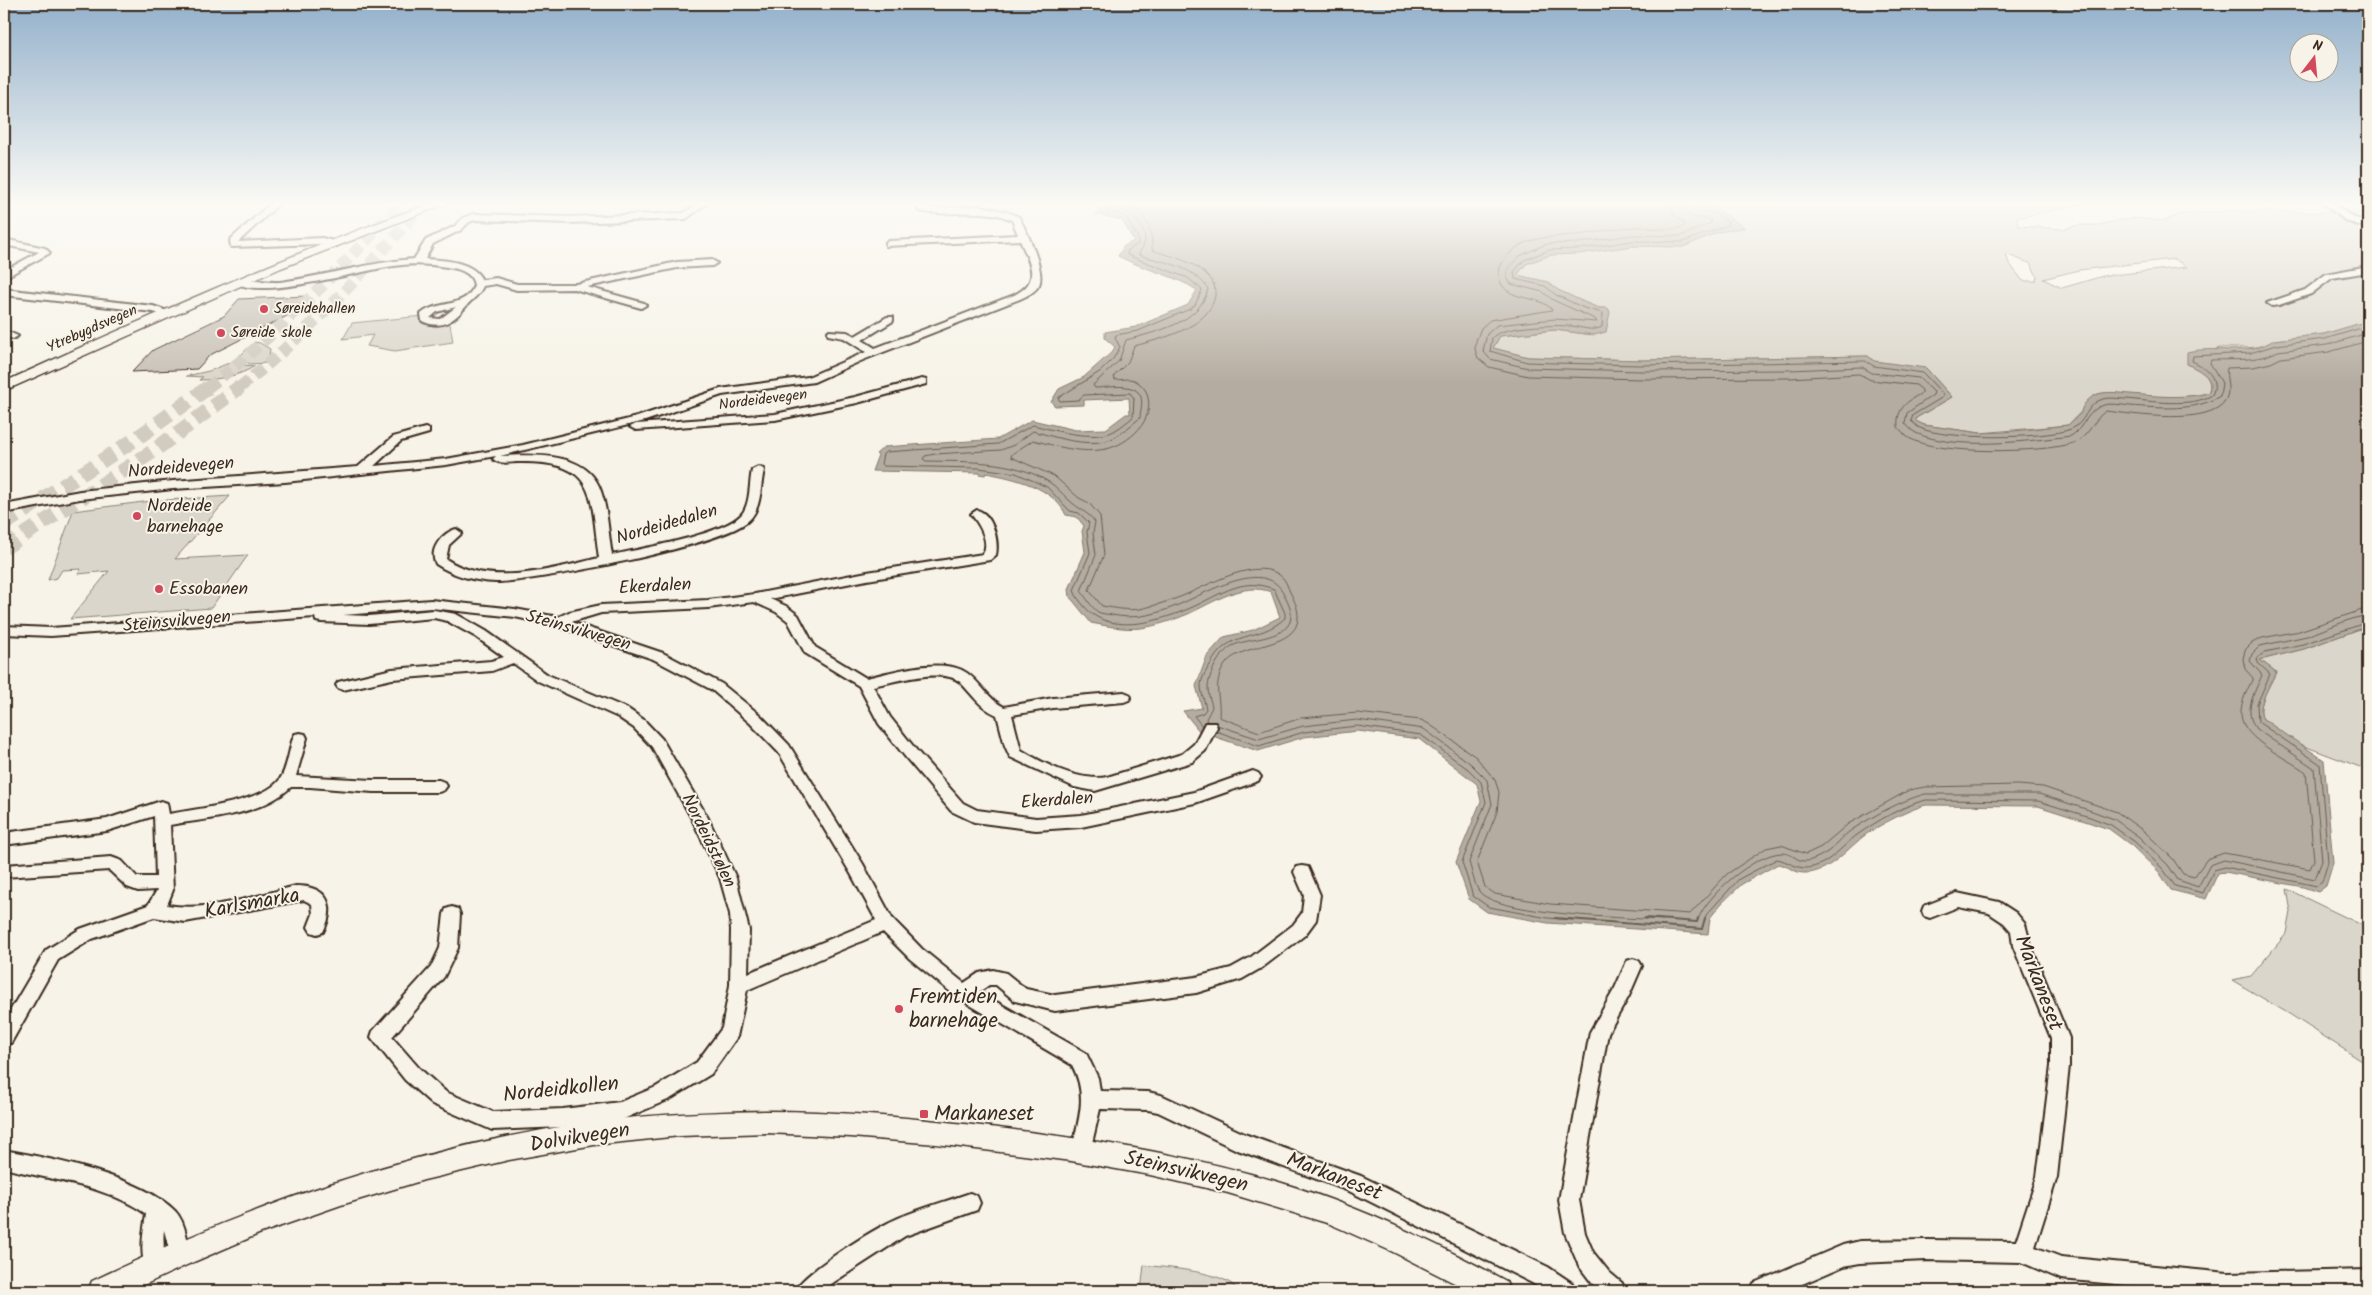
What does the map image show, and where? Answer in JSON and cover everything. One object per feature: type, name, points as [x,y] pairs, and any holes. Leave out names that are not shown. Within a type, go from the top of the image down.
[{"type":"main road","name":"Ytrebygdsvegen","points":[[4,387],[168,313],[289,262]]},
{"type":"main road","name":"Dolvikvegen","points":[[102,1291],[179,1253],[228,1232],[291,1209],[422,1169],[542,1142],[623,1130],[717,1123],[827,1123],[1082,1150]]},
{"type":"main road","name":"Steinsvikvegen","points":[[1082,1150],[1193,1172],[1306,1203],[1406,1243],[1496,1291]]},
{"type":"street","points":[[4,275],[27,262]]},
{"type":"street","points":[[240,282],[259,285],[278,284],[308,280],[387,262]]},
{"type":"street","points":[[435,262],[460,266],[470,271],[476,277],[478,284],[476,292],[464,302]]},
{"type":"street","name":"Nordeidevegen","points":[[4,509],[80,496],[173,485],[285,478],[363,469],[422,465],[523,448],[606,429],[664,412],[720,392],[810,380],[874,352],[1027,292],[1034,285],[1036,279],[1031,262]]},
{"type":"street","points":[[478,284],[496,281],[517,287],[574,286],[677,265],[712,263]]},
{"type":"street","points":[[2272,303],[2308,292],[2329,276],[2368,269]]},
{"type":"street","points":[[253,277],[278,284]]},
{"type":"street","points":[[574,286],[641,305]]},
{"type":"street","points":[[4,292],[153,309],[168,313]]},
{"type":"street","points":[[855,340],[890,319]]},
{"type":"street","points":[[832,333],[843,334],[874,352]]},
{"type":"street","name":"Nordeidevegen","points":[[606,429],[775,417],[858,400],[922,382]]},
{"type":"street","points":[[363,469],[398,439],[425,431]]},
{"type":"street","name":"Nordeidedalen","points":[[474,457],[554,461],[580,472],[592,483],[606,560]]},
{"type":"street","name":"Nordeidedalen","points":[[456,533],[444,542],[440,552],[440,561],[451,568],[482,576],[528,576],[606,560],[708,535],[745,519],[751,508],[758,470]]},
{"type":"street","name":"Ekerdalen","points":[[559,622],[574,615],[601,609],[708,604],[755,598],[867,576],[986,557],[990,555],[991,550],[987,527],[977,514]]},
{"type":"street","points":[[755,598],[787,613],[793,618],[810,650],[864,683],[931,672],[954,672],[962,676],[986,704],[1003,712],[1052,703],[1124,697]]},
{"type":"street","name":"Steinsvikvegen","points":[[4,630],[52,632],[431,604],[515,613],[559,622],[658,656],[717,687],[755,719],[784,749],[811,791],[886,923],[916,954],[964,993],[1079,1059],[1089,1078],[1092,1100],[1082,1150]]},
{"type":"street","name":"Nordeidstølen","points":[[324,612],[321,619],[344,621],[434,614],[451,617],[481,634],[559,687],[624,713],[639,724],[657,743],[700,818],[728,878],[735,900],[740,930],[739,985]]},
{"type":"street","points":[[343,685],[392,674],[492,666],[514,658]]},
{"type":"street","name":"Ekerdalen","points":[[864,683],[884,720],[912,755],[957,807],[974,816],[1020,824],[1081,820],[1195,797],[1252,777]]},
{"type":"street","name":"Ekerdalen","points":[[1003,712],[1015,753],[1071,780],[1095,785],[1187,758],[1200,748],[1210,727]]},
{"type":"street","points":[[161,821],[263,800],[279,791],[287,782],[300,738]]},
{"type":"street","points":[[287,782],[310,781],[373,786],[439,786]]},
{"type":"street","points":[[4,839],[107,825],[160,807],[164,884],[163,898],[154,910]]},
{"type":"street","points":[[4,870],[111,863],[115,864],[126,879],[134,884],[164,884]]},
{"type":"street","points":[[964,993],[986,978],[993,977],[1000,978],[1021,996],[1055,1003],[1196,985],[1236,974],[1257,962],[1299,930],[1310,915],[1312,895],[1302,872]]},
{"type":"street","name":"Karlsmarka","points":[[4,1037],[44,966],[62,947],[86,934],[154,910],[185,915],[230,908],[286,894],[306,893],[320,900],[321,914],[317,927]]},
{"type":"street","name":"Markaneset","points":[[1930,911],[1957,900],[1993,907],[2010,918],[2019,929],[2022,946],[2060,1038],[2060,1066],[2047,1178],[2023,1252]]},
{"type":"street","name":"Nordeidkollen","points":[[452,914],[449,948],[438,972],[380,1037],[412,1074],[439,1098],[492,1121],[563,1118],[620,1111],[663,1094],[704,1068],[731,1031],[739,985]]},
{"type":"street","points":[[739,985],[886,923]]},
{"type":"street","points":[[1614,1291],[1601,1280],[1586,1259],[1575,1233],[1568,1200],[1583,1131],[1599,1032],[1623,991],[1632,966]]},
{"type":"street","name":"Markaneset","points":[[1092,1100],[1139,1100],[1161,1104],[1226,1135],[1354,1183],[1402,1205],[1540,1275],[1564,1291]]},
{"type":"street","points":[[4,1158],[90,1178],[130,1192],[168,1218],[175,1228],[179,1253]]},
{"type":"street","points":[[806,1291],[826,1274],[898,1228],[970,1202]]},
{"type":"street","points":[[154,1265],[152,1240],[157,1210]]},
{"type":"street","points":[[1762,1291],[1844,1256],[1860,1252],[1926,1250],[2023,1252],[2042,1262],[2061,1268],[2228,1284],[2368,1281]]},
{"type":"shaded area","points":[[1530,262],[2009,262],[2023,281],[2036,281],[2037,276],[2028,262],[2144,262],[2079,270],[2043,279],[2062,288],[2103,276],[2187,267],[2180,262],[2368,262],[2368,321],[2324,334],[2274,340],[2261,346],[2212,350],[2189,365],[2206,375],[2210,383],[2208,393],[2183,397],[2098,394],[2068,425],[1981,433],[1924,425],[1915,421],[1916,418],[1952,397],[1926,369],[1874,361],[1868,356],[1641,360],[1528,357],[1493,348],[1500,336],[1555,330],[1594,335],[1607,308],[1599,308],[1586,303],[1558,290],[1548,282],[1517,275],[1526,264]]},
{"type":"shaded area","points":[[423,316],[421,320],[423,324],[450,324],[453,342],[395,351],[367,346],[373,335],[343,339],[352,323]]},
{"type":"shaded area","points":[[254,342],[270,349],[268,363],[250,364],[238,358]]},
{"type":"shaded area","points":[[234,361],[242,365],[255,366],[235,375],[221,378],[199,380],[203,377],[186,376],[209,371]]},
{"type":"shaded area","points":[[230,496],[175,559],[248,555],[211,608],[70,619],[109,571],[78,574],[81,569],[62,570],[57,578],[48,580],[73,511],[151,501]]},
{"type":"shaded area","points":[[2368,626],[2368,770],[2296,743],[2263,719],[2261,714],[2262,702],[2276,672],[2260,660],[2304,649]]},
{"type":"shaded area","points":[[2287,889],[2368,928],[2368,1065],[2291,1015],[2232,980],[2251,976],[2287,933],[2291,912]]},
{"type":"shaded area","points":[[1144,1265],[1181,1269],[1210,1275],[1232,1284],[1238,1291],[1141,1291]]},
{"type":"water","points":[[1132,262],[1530,262],[1526,264],[1517,275],[1548,282],[1558,290],[1586,303],[1599,308],[1608,308],[1610,312],[1606,332],[1594,335],[1555,330],[1500,336],[1493,348],[1528,357],[1641,360],[1868,356],[1874,361],[1926,368],[1952,397],[1916,418],[1916,421],[1924,425],[1980,433],[2068,425],[2081,413],[2087,401],[2095,395],[2102,393],[2188,396],[2208,393],[2210,383],[2208,378],[2187,364],[2187,352],[2253,348],[2274,340],[2324,334],[2368,321],[2368,626],[2304,649],[2260,660],[2276,672],[2262,702],[2261,714],[2263,719],[2324,760],[2333,863],[2326,886],[2318,892],[2303,887],[2225,872],[2218,873],[2206,899],[2171,890],[2159,872],[2132,846],[2109,829],[2038,806],[1926,805],[1901,815],[1871,831],[1821,870],[1802,873],[1778,864],[1742,884],[1721,904],[1710,918],[1708,934],[1548,923],[1487,912],[1469,899],[1456,862],[1481,801],[1477,784],[1419,739],[1358,731],[1304,737],[1258,751],[1200,732],[1183,711],[1202,708],[1196,686],[1207,656],[1224,637],[1253,630],[1280,617],[1271,592],[1260,589],[1239,591],[1183,616],[1147,627],[1122,628],[1091,623],[1070,597],[1069,589],[1085,552],[1082,531],[1084,526],[1077,517],[1066,515],[1052,497],[1032,485],[986,473],[985,475],[980,473],[872,471],[878,455],[876,454],[884,447],[998,439],[1032,420],[1076,430],[1106,429],[1126,414],[1130,414],[1129,398],[1084,400],[1084,405],[1055,406],[1051,402],[1059,389],[1084,377],[1112,352],[1115,347],[1105,338],[1105,332],[1136,327],[1188,305],[1197,290],[1178,280]]},
{"type":"building","name":"Søreide skole","points":[[307,296],[291,314],[210,355],[197,369],[132,372],[153,350],[224,316],[239,299]]},
{"type":"tunnel","points":[[207,388],[259,345],[345,262]]},
{"type":"tunnel","points":[[239,388],[313,323],[371,262]]},
{"type":"tunnel","points":[[4,524],[134,440],[209,387]]},
{"type":"tunnel","points":[[4,548],[152,452],[240,387]]},
{"type":"place","name":"Søreidehallen","points":[[264,309]]},
{"type":"place","name":"Søreide skole","points":[[221,333]]},
{"type":"place","name":"Nordeide barnehage","points":[[137,516]]},
{"type":"place","name":"Essobanen","points":[[159,589]]},
{"type":"place","name":"Fremtiden barnehage","points":[[899,1009]]},
{"type":"place","name":"Markaneset","points":[[924,1114]]}]
